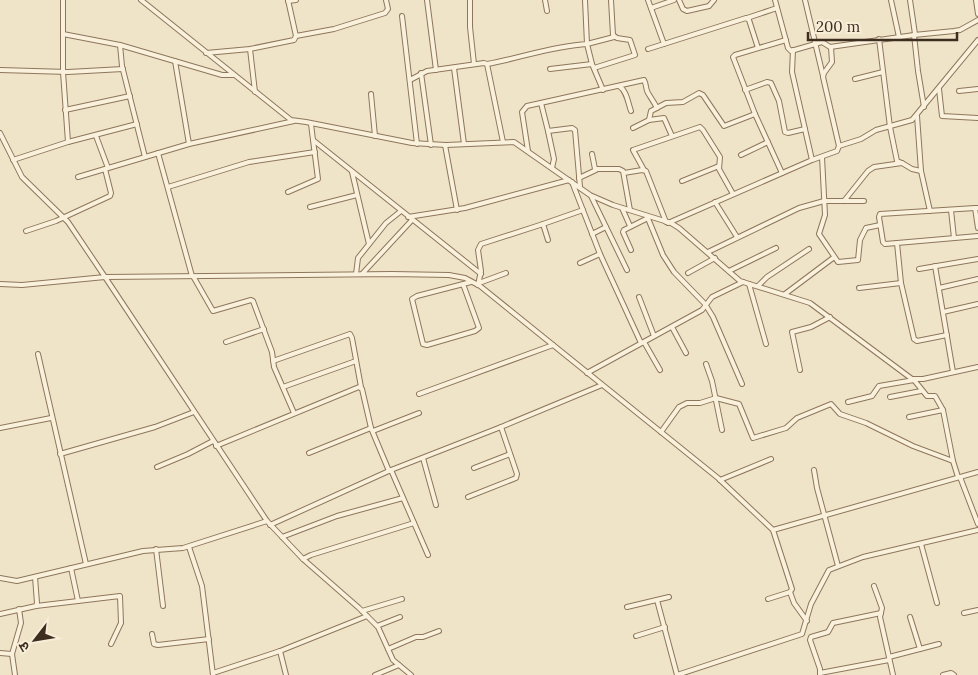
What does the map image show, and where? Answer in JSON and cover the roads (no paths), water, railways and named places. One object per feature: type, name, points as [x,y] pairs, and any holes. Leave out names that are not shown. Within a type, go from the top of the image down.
[{"type":"street","points":[[63,0],[63,72],[68,142]]},
{"type":"street","points":[[140,0],[287,118],[294,121],[417,144],[445,145],[514,142],[590,195],[647,217],[667,222],[686,232],[743,282],[804,300],[830,317],[914,380],[921,391],[927,396],[934,396],[943,410],[953,461],[978,524]]},
{"type":"street","points":[[296,0],[288,1],[296,36]]},
{"type":"street","points":[[206,53],[250,49],[292,41],[296,36],[334,29],[385,13],[388,9],[386,0]]},
{"type":"street","points":[[427,0],[436,70]]},
{"type":"street","points":[[470,0],[470,28],[474,64]]},
{"type":"street","points":[[545,0],[547,11]]},
{"type":"street","points":[[585,0],[587,44],[593,66],[603,90]]},
{"type":"street","points":[[611,0],[612,33],[614,37]]},
{"type":"street","points":[[648,0],[664,44]]},
{"type":"street","points":[[651,8],[674,0]]},
{"type":"street","points":[[679,0],[686,11],[710,6],[714,0]]},
{"type":"street","points":[[775,0],[788,48],[793,50],[822,42],[831,47],[915,34],[958,30],[978,20]]},
{"type":"street","points":[[805,0],[839,146]]},
{"type":"street","points":[[891,0],[899,37]]},
{"type":"street","points":[[910,0],[924,107]]},
{"type":"street","points":[[976,0],[978,14]]},
{"type":"street","points":[[648,49],[777,8]]},
{"type":"street","points":[[402,16],[417,144]]},
{"type":"street","points":[[747,18],[758,48]]},
{"type":"street","points":[[63,34],[120,45],[222,75],[234,76]]},
{"type":"street","points":[[410,80],[421,73],[474,64],[488,64],[519,58],[542,50],[587,44],[614,37],[630,40],[635,56],[593,66],[550,69]]},
{"type":"street","points":[[879,39],[890,127],[897,161],[912,169],[921,171]]},
{"type":"street","points":[[782,173],[755,114],[733,57],[786,40]]},
{"type":"street","points":[[667,222],[835,152],[839,146],[861,139],[872,132],[907,122],[924,107],[978,40]]},
{"type":"street","points":[[120,45],[123,69],[145,157]]},
{"type":"street","points":[[823,77],[832,62],[831,47]]},
{"type":"street","points":[[250,49],[255,92]]},
{"type":"street","points":[[793,50],[791,68],[812,160]]},
{"type":"street","points":[[175,61],[189,144]]},
{"type":"street","points":[[488,64],[504,142]]},
{"type":"street","points":[[454,68],[464,144]]},
{"type":"street","points":[[0,70],[63,72],[123,69]]},
{"type":"street","points":[[855,78],[883,72]]},
{"type":"street","points":[[421,73],[431,145]]},
{"type":"street","points":[[528,151],[523,109],[527,106],[645,81],[647,91],[652,96],[657,108]]},
{"type":"street","points":[[746,90],[771,82],[778,97],[785,132],[805,129]]},
{"type":"street","points":[[619,86],[626,96],[630,111]]},
{"type":"street","points":[[938,88],[942,116],[978,118]]},
{"type":"street","points":[[959,91],[978,89]]},
{"type":"street","points":[[649,120],[650,113],[666,103],[683,102],[699,93],[703,95],[724,126],[755,114]]},
{"type":"street","points":[[371,94],[375,136]]},
{"type":"street","points":[[66,110],[130,96]]},
{"type":"street","points":[[541,103],[554,159],[552,168]]},
{"type":"street","points":[[916,116],[921,171],[930,211]]},
{"type":"street","points":[[633,128],[649,120],[664,118],[672,136]]},
{"type":"street","points":[[78,177],[189,144],[294,121]]},
{"type":"street","points":[[13,160],[68,142],[137,124]]},
{"type":"street","points":[[288,192],[318,179],[311,124]]},
{"type":"street","points":[[667,222],[647,172],[644,170],[634,150],[698,127],[701,128],[720,157],[718,166],[733,194]]},
{"type":"street","points":[[548,131],[572,128],[575,130],[580,188]]},
{"type":"street","points":[[0,135],[22,177],[68,222],[269,523],[303,559],[377,626],[393,660],[411,675]]},
{"type":"street","points":[[26,231],[56,221],[110,196],[107,169],[96,136]]},
{"type":"street","points":[[313,140],[481,274]]},
{"type":"street","points":[[741,155],[768,142]]},
{"type":"street","points":[[445,145],[457,210]]},
{"type":"street","points":[[168,187],[249,162],[314,152]]},
{"type":"street","points":[[158,153],[193,276],[213,311],[252,300],[272,352],[274,367],[294,413]]},
{"type":"street","points":[[592,154],[593,166],[596,170]]},
{"type":"street","points":[[822,157],[825,219],[819,234],[834,258],[841,263],[857,260],[859,257],[860,240],[866,228],[880,225]]},
{"type":"street","points":[[844,201],[874,167],[902,163]]},
{"type":"street","points":[[682,181],[718,166]]},
{"type":"street","points":[[579,178],[596,170],[621,169],[624,173],[630,210]]},
{"type":"street","points":[[624,173],[644,170]]},
{"type":"street","points":[[352,172],[369,244]]},
{"type":"street","points":[[362,274],[410,218],[457,210],[571,181]]},
{"type":"street","points":[[571,181],[600,254],[643,342],[660,370]]},
{"type":"street","points":[[310,207],[357,195]]},
{"type":"street","points":[[590,195],[627,270]]},
{"type":"street","points":[[708,252],[792,210],[824,201],[864,201]]},
{"type":"street","points":[[715,202],[737,237]]},
{"type":"street","points":[[622,208],[630,226]]},
{"type":"street","points":[[978,228],[976,208],[880,214],[879,217],[884,244],[978,236]]},
{"type":"street","points":[[478,284],[481,274],[479,245],[583,210]]},
{"type":"street","points":[[952,210],[954,238]]},
{"type":"street","points":[[356,274],[358,258],[386,223],[401,211]]},
{"type":"street","points":[[631,250],[623,231],[647,217]]},
{"type":"street","points":[[647,217],[674,272],[706,304],[742,384]]},
{"type":"street","points":[[543,224],[548,240]]},
{"type":"street","points":[[592,234],[606,227]]},
{"type":"street","points":[[897,243],[902,283],[914,339],[917,341],[947,335]]},
{"type":"street","points":[[729,271],[776,248]]},
{"type":"street","points":[[758,286],[767,277],[809,249]]},
{"type":"street","points":[[580,262],[600,254]]},
{"type":"street","points":[[688,274],[715,258]]},
{"type":"street","points":[[785,294],[834,258]]},
{"type":"street","points":[[919,269],[978,259]]},
{"type":"street","points":[[935,266],[953,372]]},
{"type":"street","points":[[478,284],[506,273]]},
{"type":"street","points":[[0,284],[17,285],[105,277],[356,274],[449,275],[478,284],[720,480],[773,530],[792,589],[790,592],[794,603],[806,621]]},
{"type":"street","points":[[939,288],[978,279]]},
{"type":"street","points":[[463,284],[478,328],[475,331],[425,345],[421,341],[412,299],[417,296],[463,284],[471,282]]},
{"type":"street","points":[[587,373],[702,310],[712,298],[743,282]]},
{"type":"street","points":[[859,288],[902,283]]},
{"type":"street","points":[[749,284],[766,344]]},
{"type":"street","points":[[639,297],[654,336]]},
{"type":"street","points":[[943,312],[978,304]]},
{"type":"street","points":[[800,370],[792,332],[811,327],[830,317]]},
{"type":"street","points":[[672,326],[686,353]]},
{"type":"street","points":[[226,342],[264,329]]},
{"type":"street","points":[[273,361],[348,333],[352,338],[361,387],[372,430],[428,555]]},
{"type":"street","points":[[419,394],[553,345]]},
{"type":"street","points":[[38,354],[51,418],[86,564]]},
{"type":"street","points":[[283,388],[356,361]]},
{"type":"street","points":[[706,364],[716,398],[722,430]]},
{"type":"street","points":[[848,402],[872,396],[879,386],[978,367]]},
{"type":"street","points":[[0,578],[16,581],[143,550],[188,547],[269,523],[390,470],[502,428],[602,384]]},
{"type":"street","points":[[157,467],[356,387],[361,387]]},
{"type":"street","points":[[890,397],[921,391]]},
{"type":"street","points":[[661,432],[681,406],[690,402],[700,403],[716,398],[739,404],[753,438],[786,428],[797,418],[831,404],[838,413],[866,423],[913,446],[953,461]]},
{"type":"street","points":[[909,417],[943,410]]},
{"type":"street","points":[[60,454],[155,427],[194,412]]},
{"type":"street","points":[[309,454],[419,413]]},
{"type":"street","points":[[0,428],[51,418]]},
{"type":"street","points":[[468,498],[516,478],[517,474],[502,428]]},
{"type":"street","points":[[474,468],[510,454]]},
{"type":"street","points":[[423,458],[436,505]]},
{"type":"street","points":[[720,480],[771,459]]},
{"type":"street","points":[[814,470],[838,566]]},
{"type":"street","points":[[773,530],[978,472]]},
{"type":"street","points":[[282,537],[337,516],[403,498]]},
{"type":"street","points":[[303,559],[414,523]]},
{"type":"street","points":[[657,600],[677,675],[800,636],[803,633],[811,604],[827,572],[838,566],[863,556],[978,530]]},
{"type":"street","points":[[921,544],[937,603]]},
{"type":"street","points":[[188,547],[202,586],[213,674],[280,651],[367,616]]},
{"type":"street","points":[[156,549],[163,606]]},
{"type":"street","points":[[71,568],[78,601]]},
{"type":"street","points":[[34,577],[36,606]]},
{"type":"street","points":[[874,586],[882,608],[881,613],[892,675]]},
{"type":"street","points":[[768,599],[790,592]]},
{"type":"street","points":[[0,614],[36,606],[118,596],[121,597],[121,623],[111,644]]},
{"type":"street","points":[[627,607],[669,596]]},
{"type":"street","points":[[362,611],[402,598]]},
{"type":"street","points":[[14,675],[12,654],[21,623],[19,609]]},
{"type":"street","points":[[964,612],[978,610]]},
{"type":"street","points":[[810,639],[828,632],[833,624],[881,613]]},
{"type":"street","points":[[377,626],[400,617]]},
{"type":"street","points":[[910,617],[920,649]]},
{"type":"street","points":[[636,636],[665,627]]},
{"type":"street","points":[[388,649],[416,637],[424,637],[439,631]]},
{"type":"street","points":[[803,633],[810,639],[820,674],[838,672],[939,644]]},
{"type":"street","points":[[152,634],[154,644],[158,645],[208,639]]},
{"type":"street","points":[[280,651],[286,675]]},
{"type":"street","points":[[0,653],[12,654]]},
{"type":"street","points":[[375,675],[399,665]]},
{"type":"street","points":[[943,675],[951,673],[954,675]]}]
